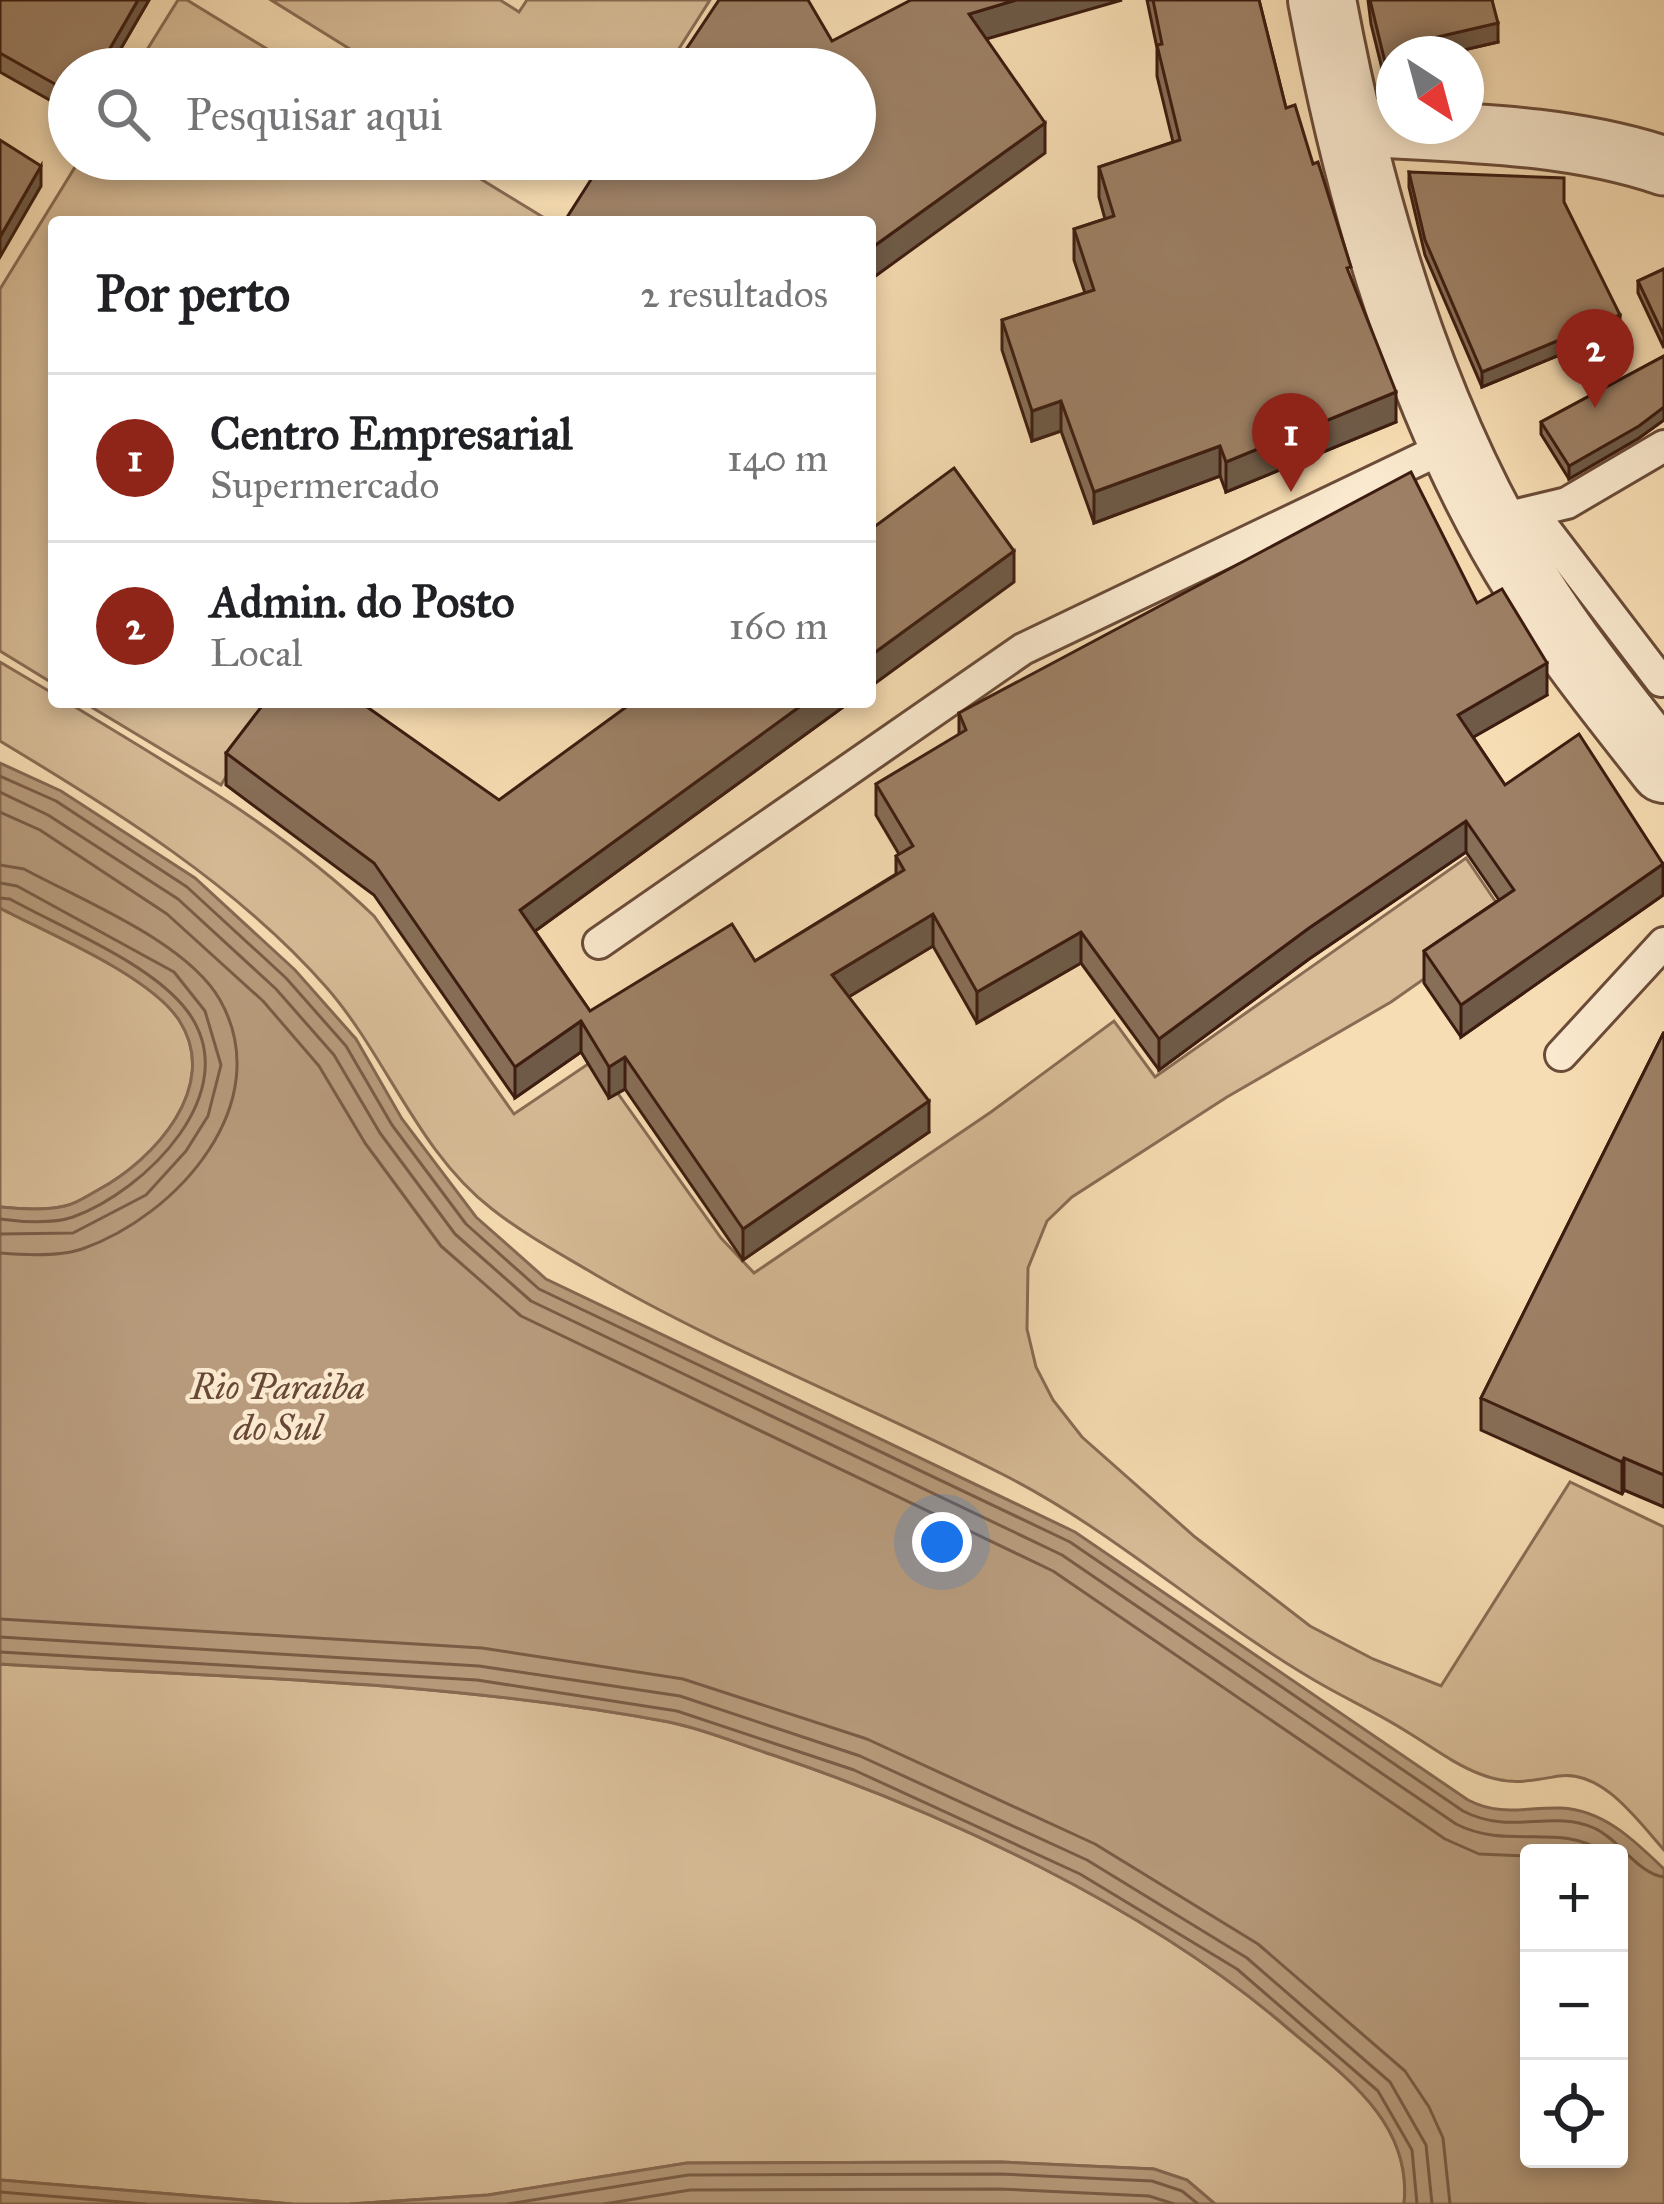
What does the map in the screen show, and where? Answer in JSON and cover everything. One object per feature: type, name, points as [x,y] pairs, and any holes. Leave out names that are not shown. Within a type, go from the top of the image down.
[{"type":"street","points":[[1322,0],[1346,126],[1426,378],[1454,443],[1511,516],[1528,586],[1648,691],[1664,769]]},
{"type":"street","points":[[1346,126],[1528,139],[1626,153],[1664,166]]},
{"type":"lane","points":[[599,943],[1023,649],[1454,443]]},
{"type":"lane","points":[[1511,516],[1588,492],[1664,446]]},
{"type":"lane","points":[[1561,1055],[1664,943]]},
{"type":"shaded area","points":[[178,0],[187,0],[266,48],[148,48]]},
{"type":"shaded area","points":[[271,0],[500,0],[519,12],[527,0],[710,0],[679,48],[348,48]]},
{"type":"shaded area","points":[[67,180],[482,180],[541,216],[48,216],[48,680],[0,651],[0,289]]},
{"type":"shaded area","points":[[0,662],[48,690],[48,708],[77,708],[303,855],[374,916],[514,1114],[594,1060],[721,1238],[754,1273],[991,1112],[1114,1021],[1155,1077],[1466,858],[1508,920],[1391,1002],[1227,1097],[1072,1197],[1047,1221],[1028,1268],[1027,1329],[1036,1367],[1053,1400],[1082,1437],[1195,1537],[1310,1626],[1373,1659],[1441,1686],[1570,1482],[1664,1527],[1664,1850],[1605,1789],[1575,1776],[1501,1780],[1461,1765],[1286,1663],[1045,1498],[646,1303],[556,1252],[466,1186],[423,1132],[327,988],[255,916],[173,852],[0,741]]},
{"type":"shaded area","points":[[93,708],[268,708],[221,785]]},
{"type":"shaded area","points":[[0,908],[145,987],[179,1020],[190,1045],[187,1095],[160,1140],[119,1177],[65,1206],[0,1207]]},
{"type":"shaded area","points":[[0,1664],[336,1682],[586,1708],[695,1729],[839,1778],[1041,1868],[1170,1941],[1229,1982],[1328,2061],[1368,2101],[1397,2147],[1404,2174],[1404,2204],[1215,2204],[1187,2180],[1154,2169],[1001,2162],[687,2163],[488,2195],[350,2204],[292,2204],[0,2180]]},
{"type":"water","name":"Rio Paraiba do Sul","points":[[0,763],[61,791],[195,878],[295,970],[356,1039],[402,1119],[476,1217],[546,1279],[1075,1532],[1468,1800],[1503,1810],[1577,1810],[1630,1838],[1664,1869],[1664,2204],[1404,2204],[1404,2174],[1397,2147],[1368,2101],[1284,2025],[1170,1941],[974,1835],[839,1778],[708,1733],[669,1722],[503,1697],[0,1664],[0,1207],[69,1205],[119,1177],[160,1140],[176,1118],[192,1070],[190,1045],[165,1003],[97,957],[0,908]]},
{"type":"water","points":[[1001,2162],[1154,2169],[1187,2180],[1215,2204],[350,2204],[488,2195],[687,2163]]},
{"type":"water","points":[[0,2180],[292,2204],[0,2204]]},
{"type":"building","points":[[0,0],[138,0],[110,48],[48,48],[48,80],[0,53]]},
{"type":"building","points":[[719,0],[808,0],[832,41],[911,0],[1016,0],[969,14],[1045,123],[876,245],[876,216],[568,216],[591,180],[876,180],[876,48],[687,48]]},
{"type":"building","points":[[1153,0],[1259,0],[1286,108],[1295,105],[1313,164],[1318,162],[1351,267],[1347,268],[1396,392],[1226,462],[1220,446],[1094,492],[1061,401],[1032,411],[1002,320],[1094,290],[1074,229],[1114,216],[1099,167],[1180,140],[1157,45],[1162,44]]},
{"type":"building","points":[[1370,0],[1492,0],[1498,23],[1441,36],[1379,36]]},
{"type":"building","points":[[0,140],[41,166],[0,237]]},
{"type":"building","points":[[1409,172],[1564,178],[1564,202],[1620,315],[1482,372],[1425,240]]},
{"type":"building","points":[[1664,269],[1664,336],[1638,281]]},
{"type":"building","points":[[1664,356],[1664,407],[1569,466],[1541,422]]},
{"type":"building","points":[[954,468],[1014,551],[876,652],[876,526]]},
{"type":"building","points":[[1411,472],[1477,603],[1502,589],[1547,663],[1458,715],[1505,785],[1579,734],[1663,864],[1461,1005],[1424,951],[1514,890],[1466,821],[1309,928],[1159,1039],[1081,932],[977,992],[933,914],[832,975],[929,1101],[743,1229],[625,1057],[609,1067],[581,1021],[515,1067],[374,863],[226,753],[260,708],[369,708],[499,800],[625,708],[798,708],[520,910],[590,1011],[732,924],[755,961],[904,870],[896,856],[913,846],[876,784],[966,730],[959,713]]},
{"type":"building","points":[[1664,1032],[1664,1475],[1624,1458],[1622,1462],[1481,1398]]},
{"type":"place","name":"Admin. do Posto","points":[[1595,408]]},
{"type":"place","name":"Centro Empresarial","points":[[1291,492]]}]
